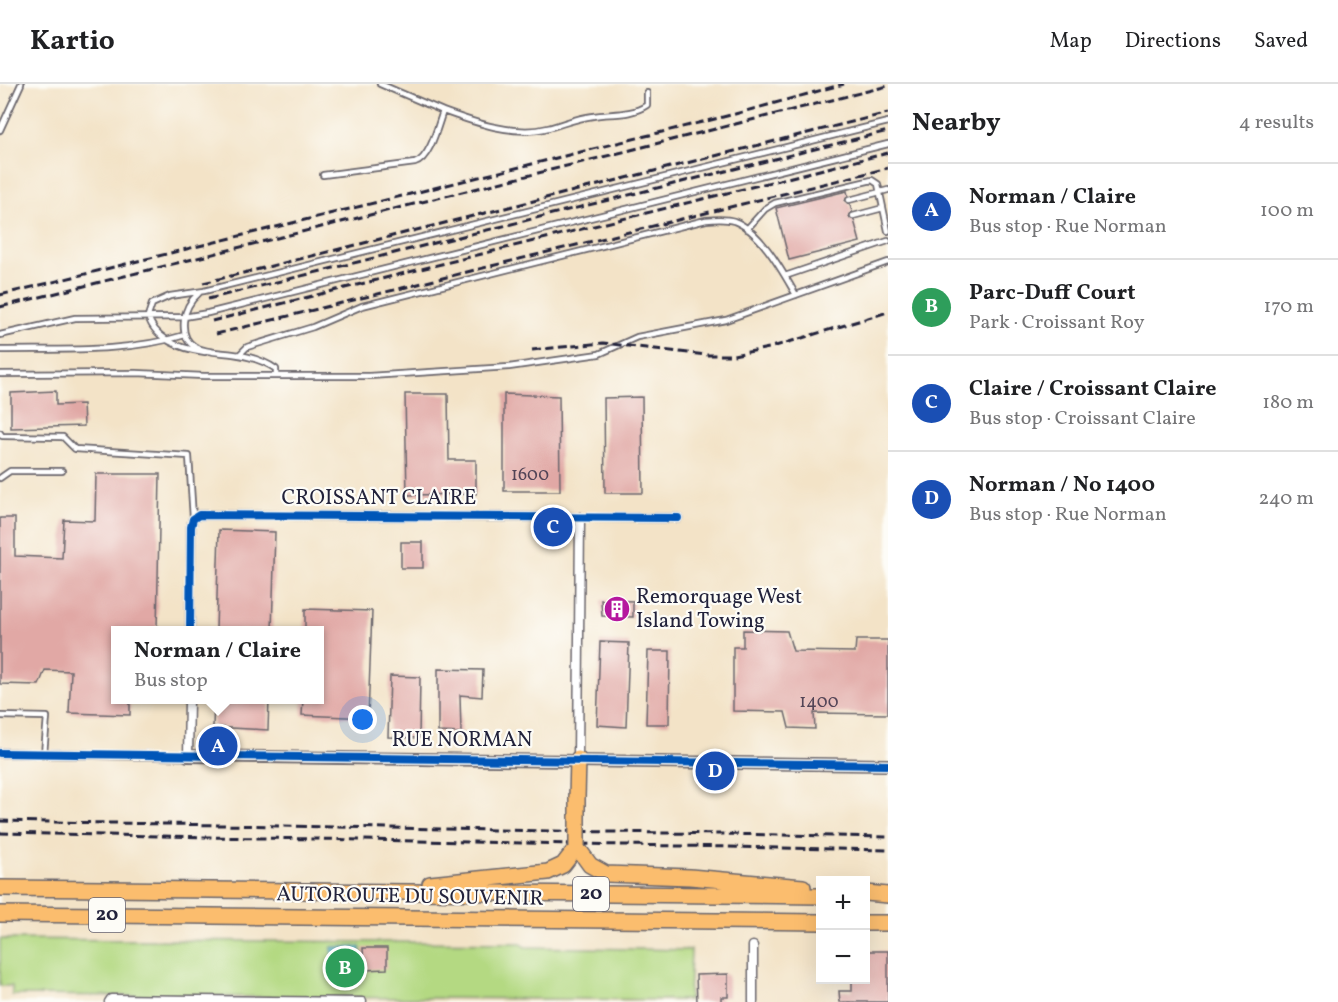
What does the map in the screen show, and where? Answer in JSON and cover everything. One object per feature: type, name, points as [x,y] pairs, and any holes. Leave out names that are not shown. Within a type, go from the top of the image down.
[{"type":"highway","points":[[361,891],[548,872],[563,865],[577,850],[578,759]]},
{"type":"highway","points":[[577,850],[595,869],[606,874],[690,877],[816,889]]},
{"type":"highway","name":"AUTOROUTE DU SOUVENIR","points":[[0,888],[816,896]]},
{"type":"highway","points":[[870,895],[888,896]]},
{"type":"highway","name":"AUTOROUTE DU SOUVENIR","points":[[0,914],[816,922]]},
{"type":"highway","points":[[870,922],[888,923]]},
{"type":"street","name":"CROISSANT CLAIRE","points":[[193,519],[205,514],[678,518]]},
{"type":"street","points":[[578,759],[580,517]]},
{"type":"street","points":[[190,626],[193,519]]},
{"type":"street","points":[[188,756],[189,704]]},
{"type":"street","name":"RUE NORMAN","points":[[0,753],[578,759],[888,765]]},
{"type":"street","points":[[753,946],[753,1002]]},
{"type":"street","points":[[109,1002],[111,999],[362,1002]]},
{"type":"lane","points":[[0,130],[21,84]]},
{"type":"lane","points":[[380,84],[443,111],[483,124],[532,130],[548,128],[590,116],[638,111],[647,105],[647,93]]},
{"type":"lane","points":[[323,175],[419,162],[428,153],[443,111]]},
{"type":"lane","points":[[276,376],[276,369],[271,365],[239,355],[189,349],[167,340],[157,331],[148,316],[150,307],[156,300],[204,291],[888,122]]},
{"type":"lane","points":[[0,335],[68,318],[184,316],[208,313],[888,144]]},
{"type":"lane","points":[[747,229],[765,208],[775,203],[869,180],[876,182],[880,192],[888,231]]},
{"type":"lane","points":[[849,200],[888,190]]},
{"type":"lane","points":[[853,216],[883,208]]},
{"type":"lane","points":[[239,355],[247,347],[313,327],[353,309],[488,273],[706,220],[729,220],[747,229],[796,295]]},
{"type":"lane","points":[[784,276],[888,241]]},
{"type":"lane","points":[[0,374],[369,376],[509,367],[583,357],[610,350],[637,337],[726,320],[888,262]]},
{"type":"lane","points":[[204,291],[194,297],[184,316],[185,335],[192,346],[205,352]]},
{"type":"lane","points":[[0,350],[107,347],[167,340],[185,335]]},
{"type":"lane","points":[[0,433],[2,436],[63,437],[75,449],[189,456],[193,519]]},
{"type":"lane","points":[[0,478],[10,471],[62,471]]},
{"type":"lane","points":[[0,716],[47,717],[44,754]]},
{"type":"green space","points":[[0,939],[520,943],[525,947],[691,950],[689,1000],[12,995],[12,986],[0,986]]},
{"type":"water","points":[[332,947],[360,947],[361,961],[345,961],[343,971],[332,971]]},
{"type":"building","points":[[847,191],[848,196],[845,201],[850,204],[852,212],[849,217],[854,220],[860,242],[789,260],[776,208]]},
{"type":"building","points":[[56,391],[56,405],[83,404],[84,426],[11,428],[11,393]]},
{"type":"building","points":[[405,394],[448,394],[449,460],[476,460],[476,494],[407,495]]},
{"type":"building","points":[[504,394],[559,396],[560,491],[504,491]]},
{"type":"building","points":[[642,397],[643,493],[605,493],[604,398]]},
{"type":"building","points":[[96,474],[160,474],[157,626],[111,626],[111,704],[130,704],[130,715],[69,713],[71,671],[45,670],[39,685],[0,684],[0,518],[15,518],[15,556],[62,558],[64,520],[95,521]]},
{"type":"building","points":[[219,530],[275,532],[272,626],[216,626]]},
{"type":"building","points":[[401,542],[423,542],[423,568],[401,568]]},
{"type":"building","name":"Remorquage West Island Towing","points":[[601,600],[633,601],[633,617],[602,616]]},
{"type":"building","points":[[305,609],[372,611],[368,718],[302,715],[303,704],[324,704],[324,626],[305,626]]},
{"type":"building","points":[[743,630],[787,631],[793,651],[855,652],[856,640],[888,640],[888,714],[814,713],[815,729],[789,728],[785,712],[733,711],[733,647],[743,647]]},
{"type":"building","points":[[600,642],[629,643],[626,727],[597,725]]},
{"type":"building","points":[[648,651],[670,651],[669,724],[646,724]]},
{"type":"building","points":[[438,669],[483,670],[482,697],[460,695],[461,733],[438,732]]},
{"type":"building","points":[[390,676],[420,677],[419,738],[388,737]]},
{"type":"building","points":[[214,704],[269,704],[268,730],[213,727]]},
{"type":"building","points":[[363,948],[387,948],[387,969],[364,970]]},
{"type":"building","points":[[870,951],[888,951],[888,1002],[840,1002],[839,991],[852,991],[852,984],[870,984]]},
{"type":"building","points":[[728,974],[728,997],[721,997],[721,1002],[697,1002],[696,975]]},
{"type":"railway","points":[[0,295],[735,114],[844,84]]},
{"type":"railway","points":[[0,307],[888,86]]},
{"type":"railway","points":[[203,283],[888,113]]},
{"type":"railway","points":[[208,299],[888,131]]},
{"type":"railway","points":[[212,321],[888,153]]},
{"type":"railway","points":[[216,334],[888,168]]},
{"type":"railway","points":[[532,350],[603,343],[706,355],[733,355],[769,348],[888,312]]},
{"type":"railway","points":[[0,821],[888,837]]},
{"type":"railway","points":[[0,833],[888,850]]},
{"type":"cycle path","points":[[190,626],[191,527],[193,519],[199,515],[678,518]]},
{"type":"cycle path","points":[[0,753],[888,765]]},
{"type":"place","name":"Claire / Croissant Claire","points":[[553,527]]},
{"type":"place","name":"Remorquage West Island Towing","points":[[617,609]]},
{"type":"place","name":"Norman / Claire","points":[[218,746]]},
{"type":"place","name":"Norman / No 1400","points":[[715,771]]},
{"type":"place","name":"Parc-Duff Court","points":[[345,968]]}]
